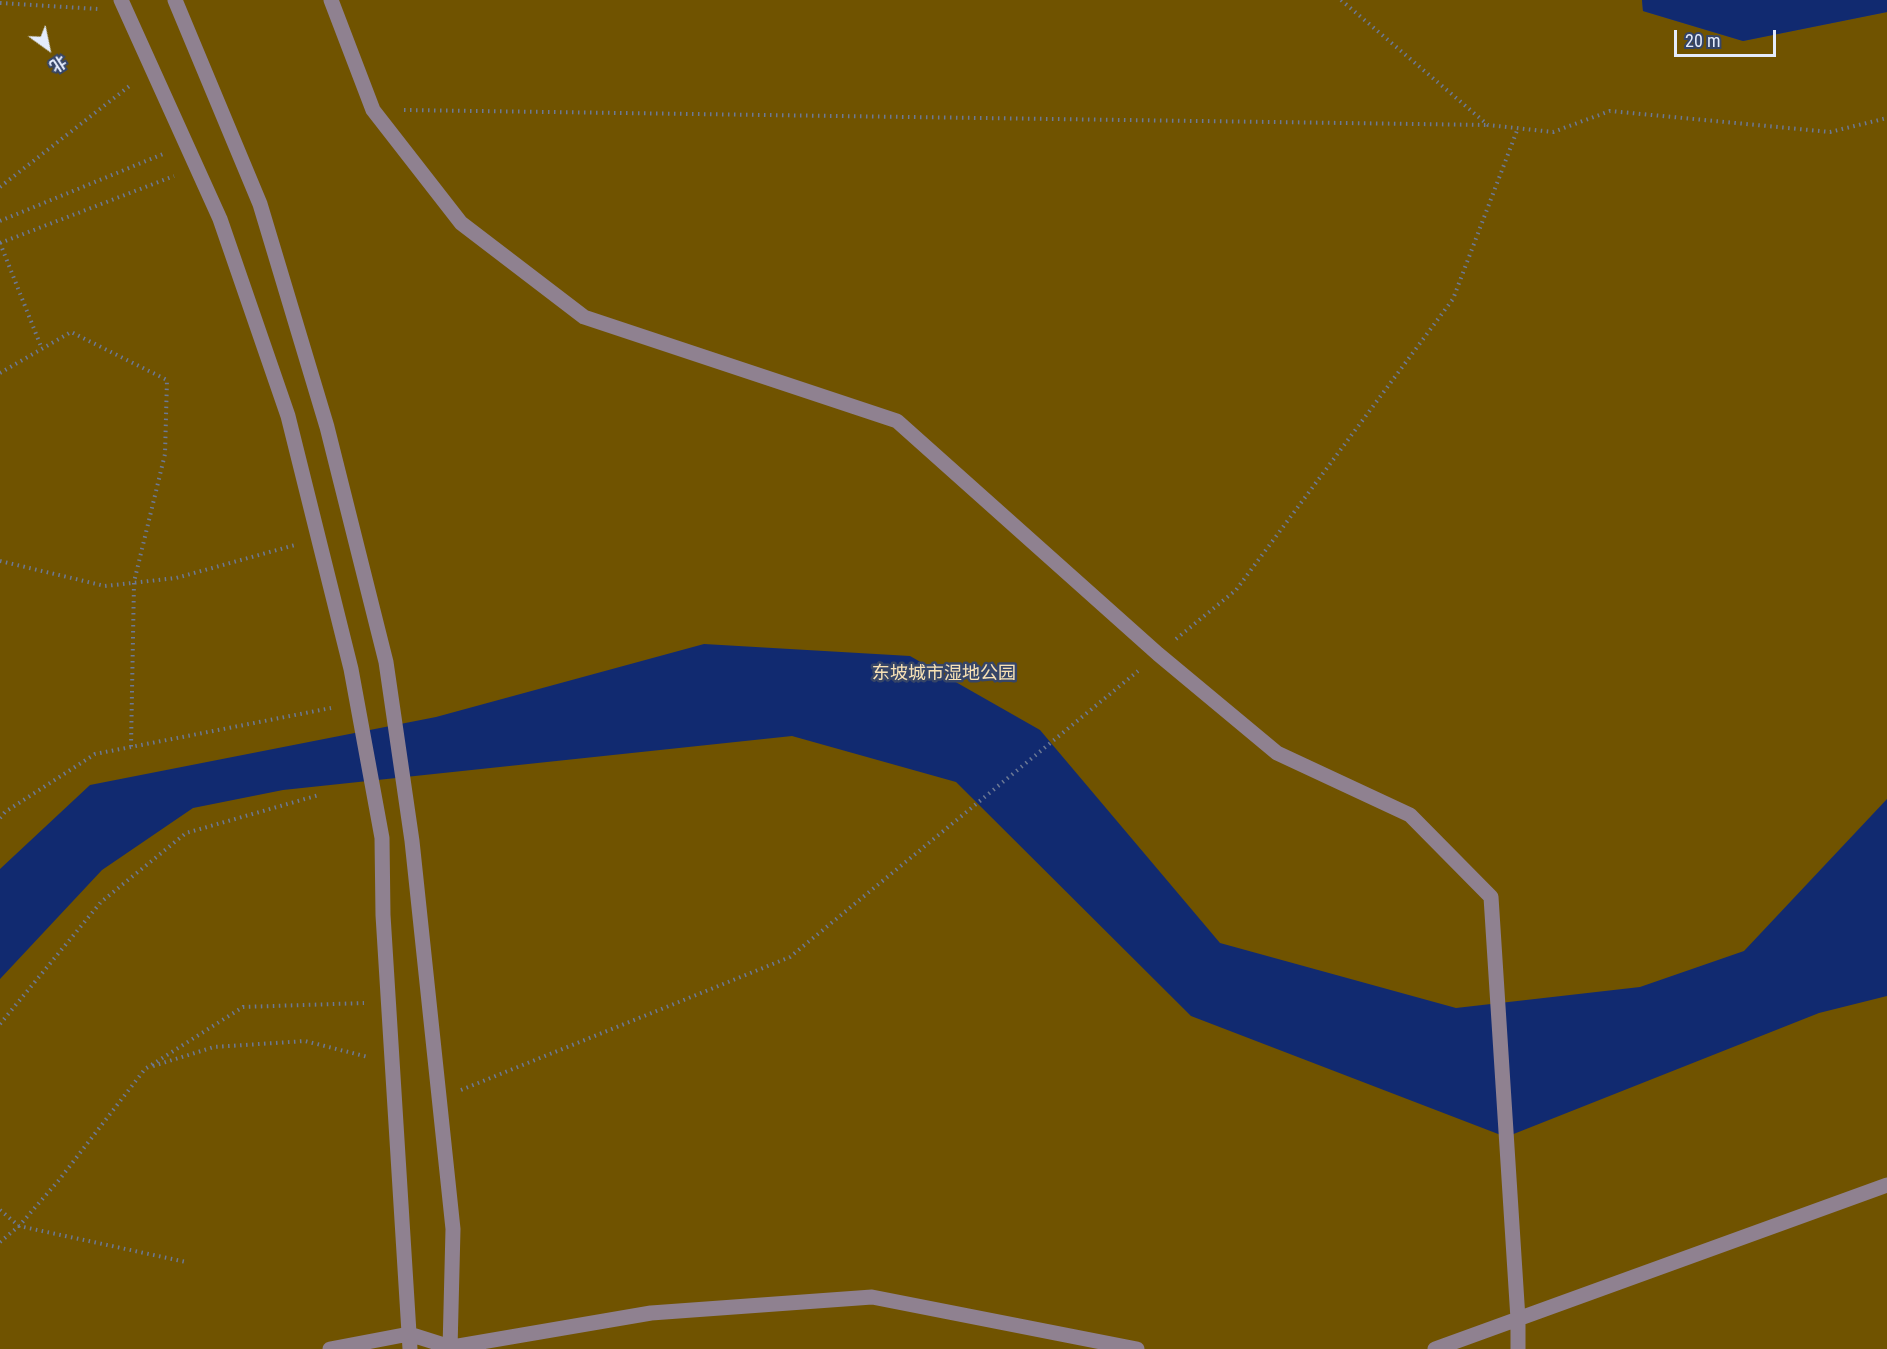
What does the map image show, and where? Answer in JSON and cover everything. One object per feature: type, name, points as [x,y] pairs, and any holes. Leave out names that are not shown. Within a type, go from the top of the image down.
[{"type":"street","points":[[175,0],[260,204],[327,427],[386,662],[412,841],[453,1229],[447,1348]]},
{"type":"street","points":[[331,0],[373,110],[461,223],[584,317],[897,421],[1158,654],[1278,753],[1410,815],[1491,897],[1518,1349]]},
{"type":"street","points":[[123,5],[220,219],[288,416],[351,669],[382,838],[383,915],[410,1342]]},
{"type":"street","points":[[1435,1349],[1887,1185]]},
{"type":"street","points":[[330,1349],[410,1342],[447,1348],[651,1312],[872,1297],[1137,1349]]},
{"type":"path","points":[[1341,0],[1488,124]]},
{"type":"path","points":[[0,3],[123,5]]},
{"type":"path","points":[[0,187],[152,69]]},
{"type":"path","points":[[373,110],[1488,124],[1552,132],[1610,111],[1830,132],[1887,118]]},
{"type":"path","points":[[440,1099],[790,957],[1236,590],[1453,299],[1518,128]]},
{"type":"path","points":[[0,221],[186,145]]},
{"type":"path","points":[[42,349],[0,243],[197,168]]},
{"type":"path","points":[[0,374],[71,332],[167,380],[165,454],[134,582],[131,747]]},
{"type":"path","points":[[0,561],[105,586],[176,578],[319,539]]},
{"type":"path","points":[[0,818],[5,812],[95,754],[331,708]]},
{"type":"path","points":[[0,1024],[101,902],[186,833],[320,795]]},
{"type":"path","points":[[0,1242],[19,1226],[66,1171],[145,1069],[243,1006],[388,1003]]},
{"type":"path","points":[[145,1069],[214,1047],[305,1041],[392,1063]]},
{"type":"path","points":[[0,1209],[19,1226],[186,1262]]},
{"type":"green space","name":"东坡城市湿地公园","points":[[0,0],[1642,0],[1643,11],[1743,41],[1887,12],[1887,1349],[0,1349]]},
{"type":"water","points":[[1642,0],[1887,0],[1887,12],[1743,41],[1643,11]]},
{"type":"water","points":[[704,644],[910,656],[1040,730],[1220,943],[1456,1008],[1640,987],[1744,951],[1887,799],[1887,996],[1819,1013],[1506,1137],[1191,1016],[956,782],[792,736],[283,790],[193,808],[102,870],[0,979],[0,869],[90,785],[436,717]]}]
